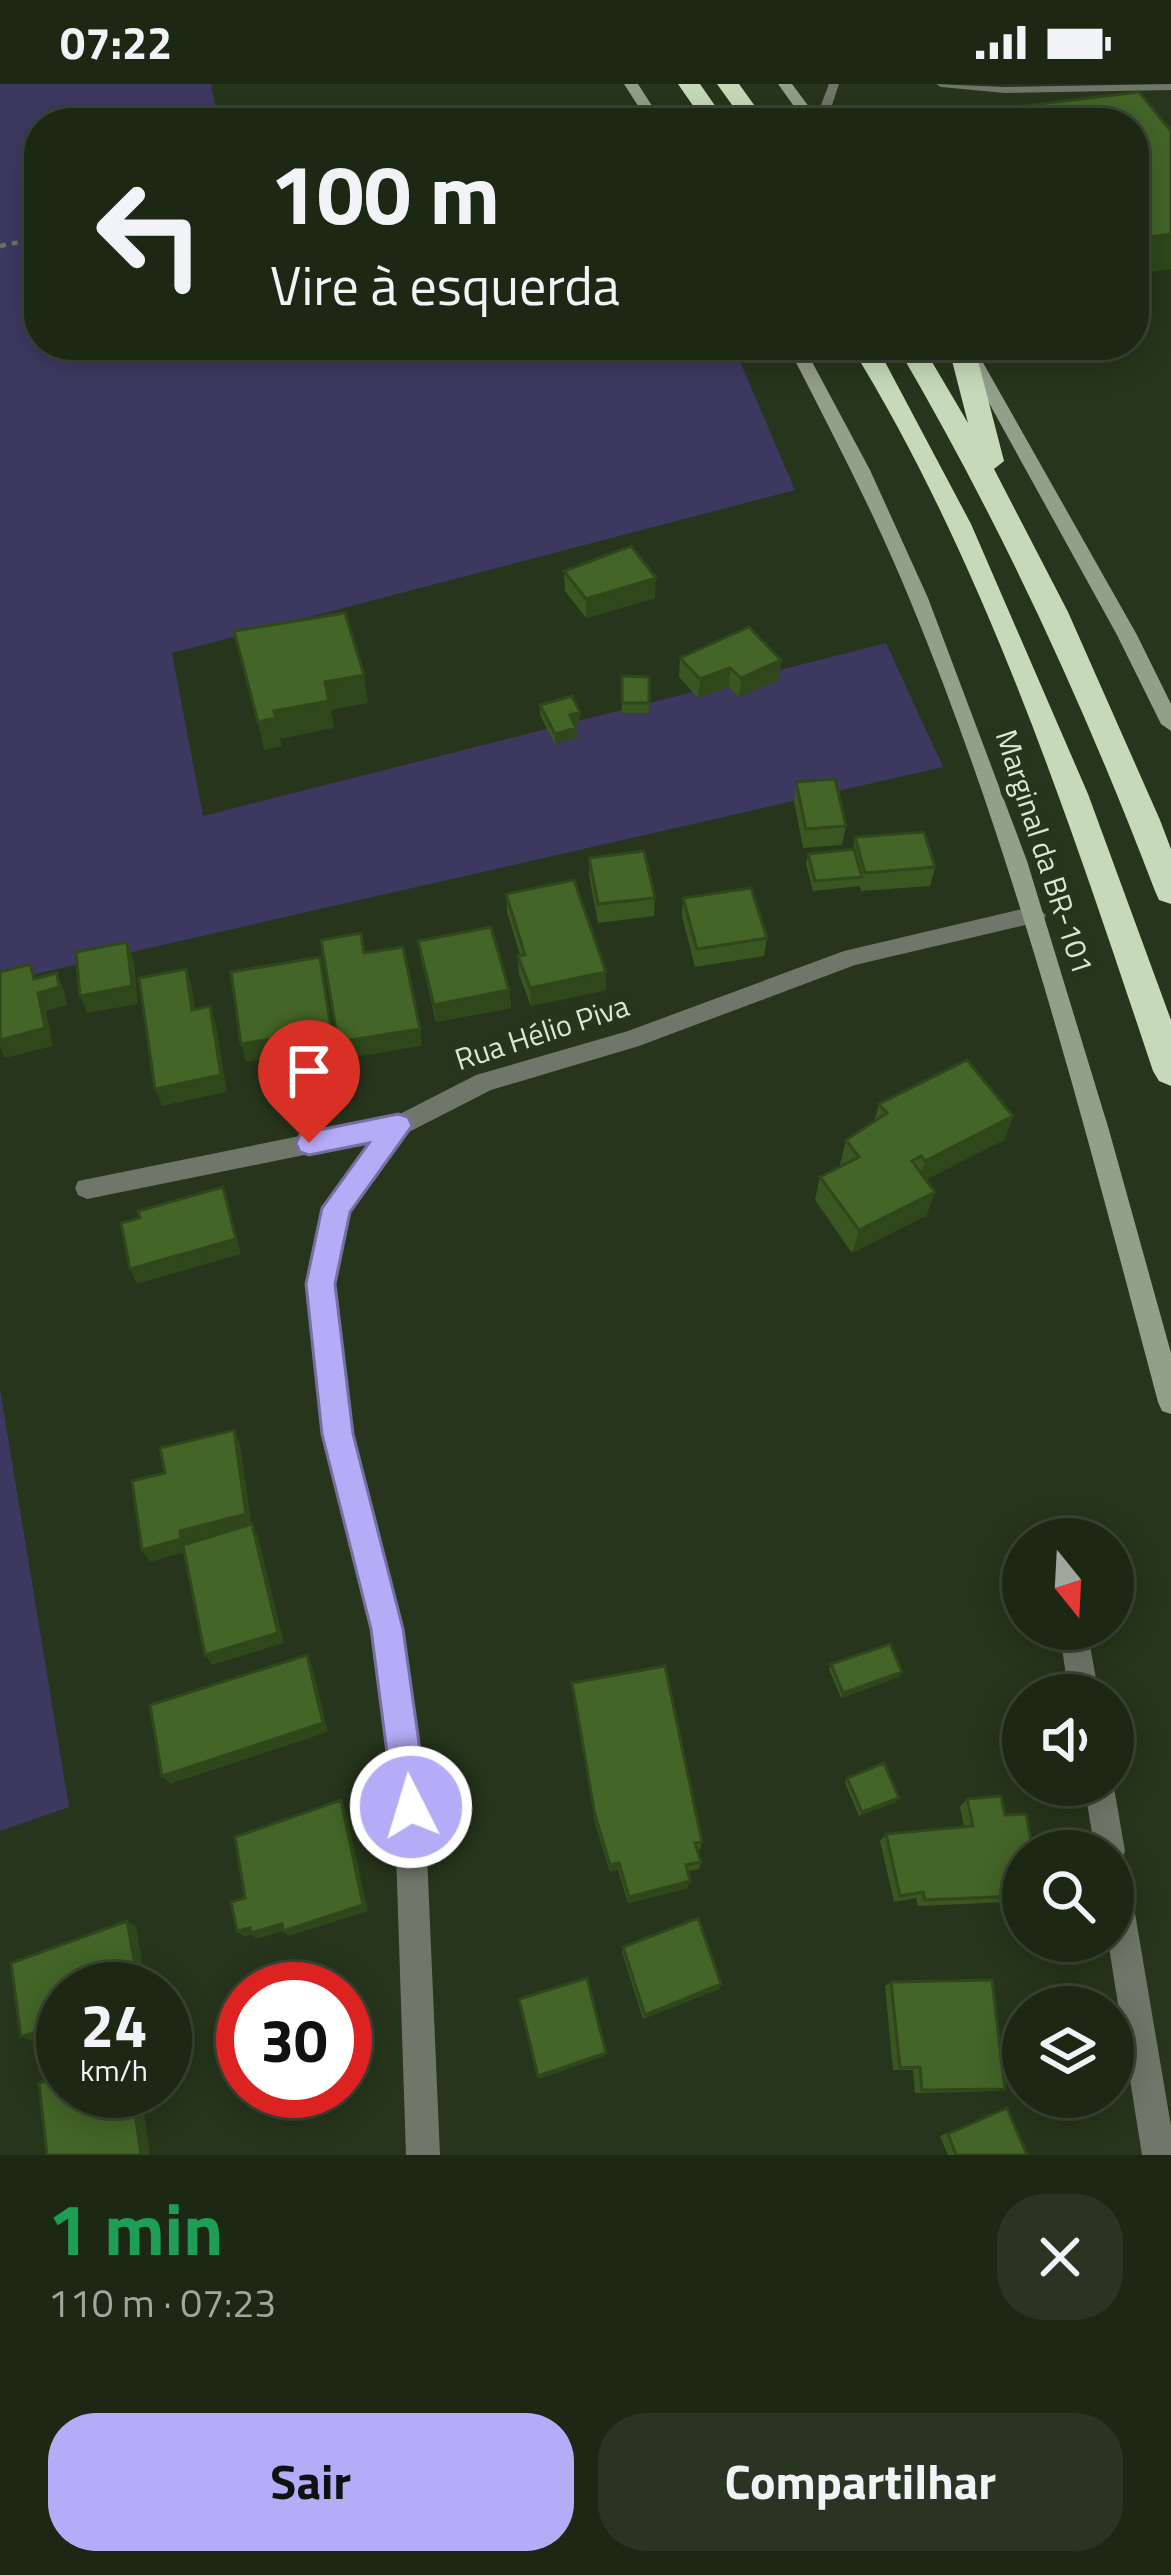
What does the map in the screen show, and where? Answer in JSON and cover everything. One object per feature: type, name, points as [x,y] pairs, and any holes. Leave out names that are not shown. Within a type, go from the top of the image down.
[{"type":"highway","points":[[871,360],[925,457],[1032,689],[1090,836],[1171,1071]]},
{"type":"highway","points":[[918,360],[1006,516],[1129,778],[1171,891]]},
{"type":"highway","points":[[967,360],[1006,516]]},
{"type":"main road","points":[[785,84],[805,108]]},
{"type":"main road","name":"Marginal da BR-101","points":[[803,360],[865,477],[977,740],[1035,915],[1171,1402]]},
{"type":"main road","points":[[971,360],[1127,635],[1171,724]]},
{"type":"street","name":"Rua Hélio Piva","points":[[423,2155],[408,1762],[387,1629],[338,1434],[320,1284],[337,1208],[398,1126],[484,1082],[631,1039],[852,957],[1035,915]]},
{"type":"street","points":[[88,1187],[398,1126]]},
{"type":"street","points":[[1128,1962],[1159,2155]]},
{"type":"lane","points":[[941,84],[1005,90],[1171,87]]},
{"type":"shaded area","points":[[0,84],[211,84],[216,108],[24,108],[24,360],[739,360],[795,490],[172,653],[203,816],[886,643],[943,767],[0,982]]},
{"type":"shaded area","points":[[0,1389],[69,1807],[0,1831]]},
{"type":"building","points":[[1139,92],[1171,131],[1171,234],[1149,237],[1149,108],[1013,107]]},
{"type":"building","points":[[631,546],[656,578],[586,599],[564,571]]},
{"type":"building","points":[[345,613],[364,675],[325,682],[329,701],[274,711],[276,718],[258,722],[234,631]]},
{"type":"building","points":[[749,627],[781,660],[741,678],[730,668],[700,679],[680,658]]},
{"type":"building","points":[[622,676],[649,677],[649,703],[622,703]]},
{"type":"building","points":[[572,696],[580,712],[570,715],[576,728],[555,734],[540,705]]},
{"type":"building","points":[[835,779],[846,826],[806,829],[796,782]]},
{"type":"building","points":[[924,832],[935,867],[865,873],[855,837]]},
{"type":"building","points":[[854,849],[862,877],[815,881],[808,854]]},
{"type":"building","points":[[644,851],[655,898],[598,904],[589,858]]},
{"type":"building","points":[[574,880],[606,972],[530,988],[518,956],[525,955],[506,894]]},
{"type":"building","points":[[751,888],[767,938],[697,949],[683,898]]},
{"type":"building","points":[[491,927],[509,990],[434,1005],[418,941]]},
{"type":"building","points":[[361,933],[364,953],[403,947],[420,1029],[338,1042],[321,940]]},
{"type":"building","points":[[127,942],[132,986],[80,996],[76,952]]},
{"type":"building","points":[[320,957],[331,1029],[241,1044],[231,972]]},
{"type":"building","points":[[30,964],[34,979],[57,973],[59,987],[38,993],[45,1028],[0,1040],[0,972]]},
{"type":"building","points":[[186,969],[192,1010],[210,1006],[221,1075],[155,1089],[139,978]]},
{"type":"building","points":[[967,1060],[1013,1116],[925,1161],[921,1156],[912,1161],[935,1192],[859,1230],[820,1177],[859,1157],[846,1140],[887,1113],[879,1104]]},
{"type":"building","points":[[223,1187],[236,1239],[130,1269],[121,1223],[140,1218],[138,1211]]},
{"type":"building","points":[[234,1430],[246,1514],[180,1531],[181,1539],[142,1550],[132,1481],[165,1473],[160,1448]]},
{"type":"building","points":[[252,1524],[278,1633],[205,1655],[183,1545]]},
{"type":"building","points":[[890,1644],[902,1672],[843,1693],[831,1664]]},
{"type":"building","points":[[307,1655],[323,1723],[162,1776],[150,1705]]},
{"type":"building","points":[[665,1666],[702,1842],[695,1843],[701,1862],[686,1865],[690,1881],[629,1897],[619,1863],[610,1865],[595,1815],[572,1683]]},
{"type":"building","points":[[884,1763],[899,1798],[862,1812],[847,1778]]},
{"type":"building","points":[[1001,1796],[1005,1815],[1026,1814],[1029,1830],[1002,1830],[1002,1897],[925,1900],[923,1892],[900,1896],[886,1834],[973,1826],[967,1799]]},
{"type":"building","points":[[341,1800],[363,1905],[283,1931],[282,1924],[250,1933],[250,1928],[237,1931],[231,1902],[245,1898],[235,1837]]},
{"type":"building","points":[[698,1918],[721,1984],[645,2015],[623,1947]]},
{"type":"building","points":[[127,1921],[134,1962],[36,1962],[36,2032],[21,2037],[11,1963]]},
{"type":"building","points":[[587,1978],[606,2053],[538,2076],[519,1999]]},
{"type":"building","points":[[992,1980],[1002,2089],[922,2090],[920,2067],[900,2068],[891,1982]]},
{"type":"building","points":[[1002,2110],[1002,2118],[1011,2118],[1027,2155],[956,2155],[948,2134]]},
{"type":"building","points":[[43,2118],[136,2118],[141,2155],[47,2155]]},
{"type":"route","points":[[309,1143],[398,1126],[337,1208],[320,1284],[338,1434],[387,1629],[411,1807]]}]
